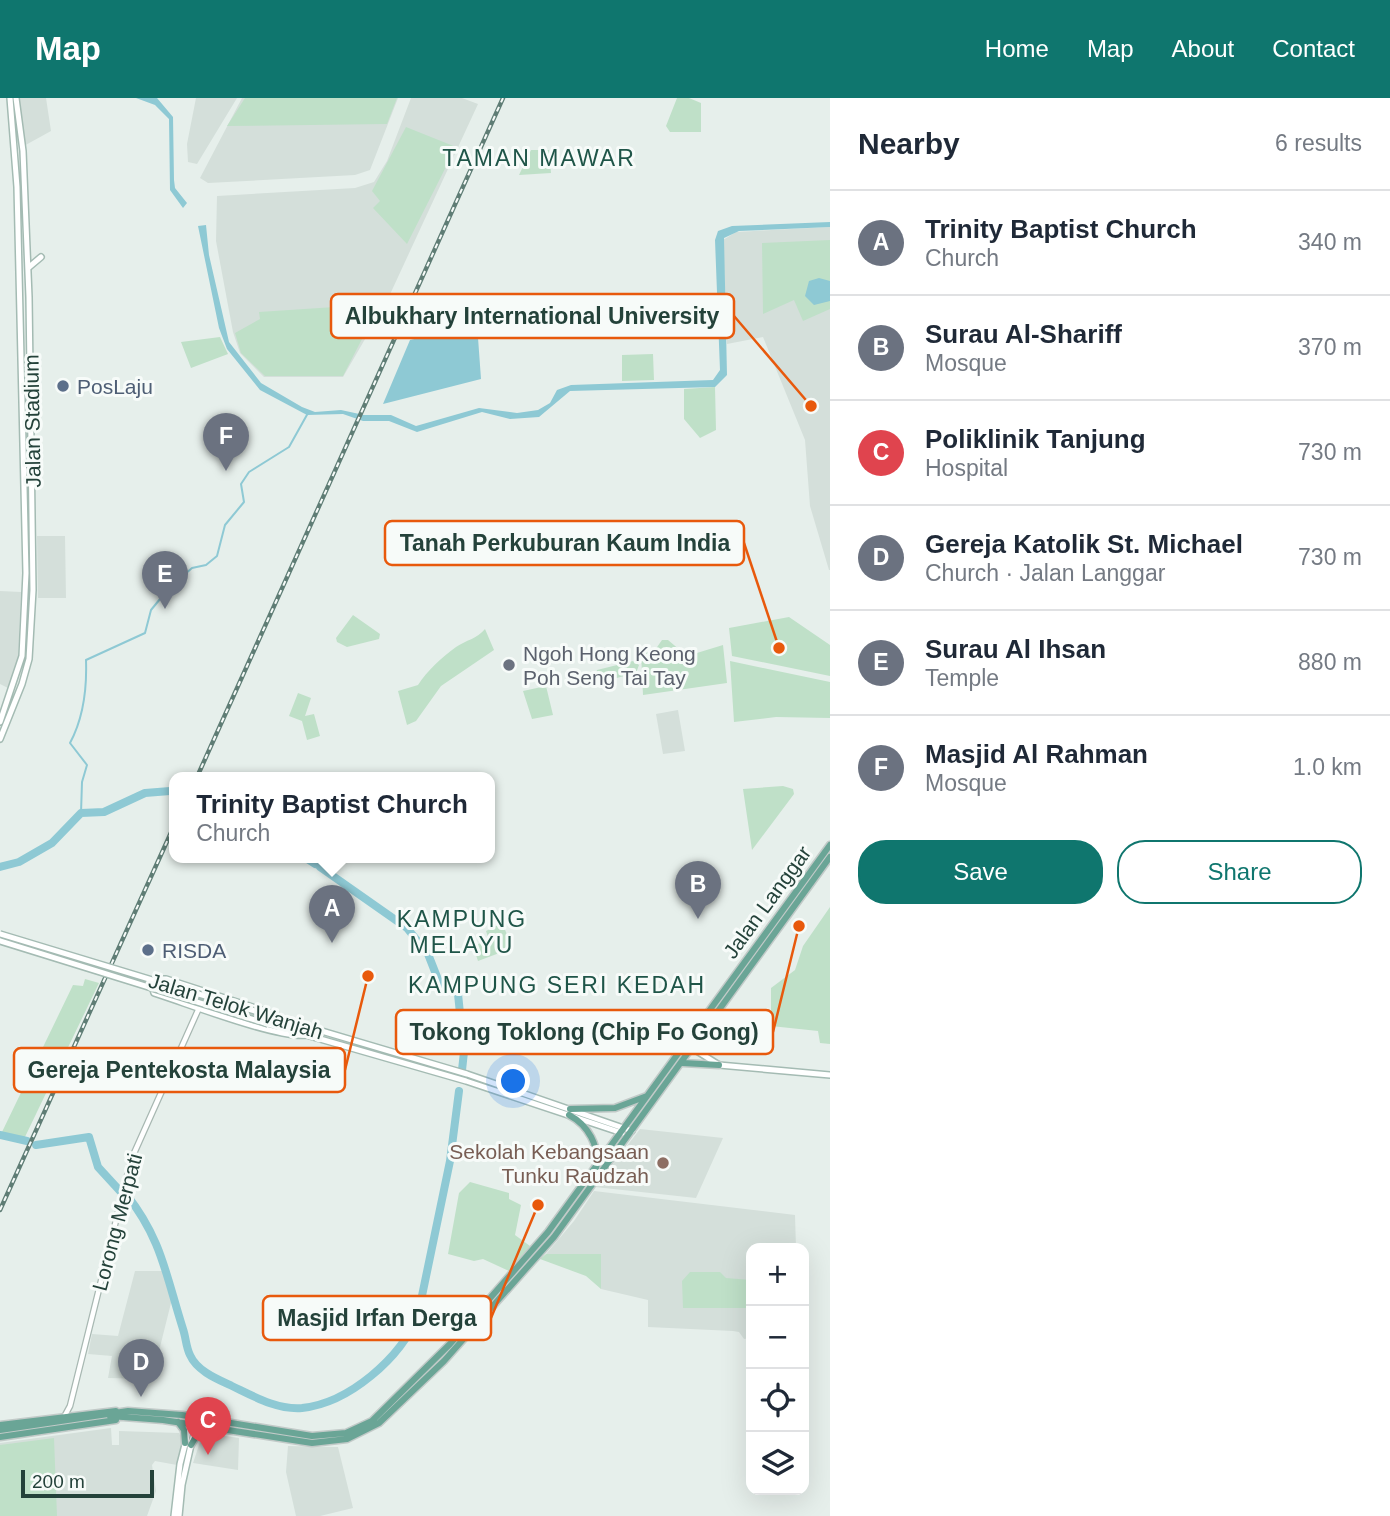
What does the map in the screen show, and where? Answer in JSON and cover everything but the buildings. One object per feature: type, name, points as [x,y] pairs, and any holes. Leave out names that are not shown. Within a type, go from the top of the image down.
[{"type":"main road","name":"Jalan Stadium","points":[[0,722],[22,656],[26,573],[17,187],[10,98]]},
{"type":"main road","name":"Jalan Stadium","points":[[0,739],[22,684],[30,638],[33,516],[28,268],[23,151],[16,98]]},
{"type":"main road","points":[[27,247],[41,257],[28,268]]},
{"type":"main road","name":"Jalan Langgar","points":[[0,1428],[128,1414],[312,1436],[346,1433],[372,1421],[450,1344],[548,1233],[681,1065],[689,1046],[830,845]]},
{"type":"main road","name":"Jalan Langgar","points":[[128,1414],[178,1422],[194,1421],[211,1427],[292,1441],[334,1443],[359,1435],[379,1423],[444,1361],[544,1248],[627,1132],[650,1094],[830,857]]},
{"type":"main road","name":"Jalan Telok Wanjah","points":[[0,934],[271,1016],[310,1032],[627,1132]]},
{"type":"main road","name":"Jalan Telok Wanjah","points":[[0,942],[268,1024],[310,1032]]},
{"type":"main road","points":[[157,979],[166,979],[270,1012],[310,1032],[299,1036],[199,1007],[154,993],[152,985],[157,979]]},
{"type":"main road","points":[[689,1046],[719,1065]]},
{"type":"main road","points":[[681,1065],[692,1061],[830,1075]]},
{"type":"main road","points":[[570,1112],[615,1108],[650,1094]]},
{"type":"main road","points":[[570,1112],[583,1123],[590,1136],[598,1156],[596,1170]]},
{"type":"main road","points":[[0,1428],[79,1415],[128,1414]]},
{"type":"main road","points":[[0,1437],[128,1414]]},
{"type":"main road","points":[[174,1516],[194,1421]]},
{"type":"main road","points":[[178,1422],[184,1430],[188,1444],[179,1516]]},
{"type":"main road","points":[[188,1444],[198,1433],[211,1427]]},
{"type":"street","name":"Lorong Merpati","points":[[64,1417],[70,1406],[131,1160],[199,1007]]},
{"type":"street","points":[[70,1406],[79,1415]]},
{"type":"shaded area","points":[[20,98],[46,98],[51,131],[22,147]]},
{"type":"shaded area","points":[[196,98],[237,98],[197,164],[188,162],[187,144]]},
{"type":"shaded area","points":[[242,98],[398,98],[370,170],[355,175],[208,183],[200,178]]},
{"type":"shaded area","points":[[411,98],[462,98],[478,104],[386,303],[343,377],[264,377],[240,353],[233,332],[216,241],[217,196],[355,188],[374,182],[387,161]]},
{"type":"shaded area","points":[[830,227],[829,570],[810,506],[805,440],[763,337],[727,344],[723,240],[736,232]]},
{"type":"shaded area","points":[[37,536],[65,536],[66,598],[38,598]]},
{"type":"shaded area","points":[[0,591],[21,592],[18,657],[10,689],[0,684]]},
{"type":"shaded area","points":[[678,710],[685,751],[663,754],[656,714]]},
{"type":"shaded area","name":"Sekolah Kebangsaan Tunku Raudzah","points":[[640,1129],[723,1138],[696,1198],[595,1187]]},
{"type":"shaded area","points":[[594,1191],[795,1215],[796,1243],[746,1243],[744,1339],[739,1332],[733,1331],[648,1327],[648,1300],[601,1289],[601,1254],[546,1254],[574,1221]]},
{"type":"shaded area","points":[[135,1271],[164,1271],[172,1299],[152,1379],[108,1378],[112,1356],[88,1354],[92,1334],[118,1336]]},
{"type":"shaded area","points":[[111,1428],[112,1445],[119,1445],[119,1431],[179,1433],[182,1440],[177,1465],[155,1461],[152,1465],[156,1491],[147,1516],[0,1516],[0,1443]]},
{"type":"shaded area","points":[[211,1434],[239,1438],[238,1470],[193,1463],[202,1436]]},
{"type":"shaded area","points":[[288,1446],[338,1447],[353,1508],[320,1516],[296,1516],[286,1472]]},
{"type":"green space","points":[[245,98],[397,98],[387,124],[227,126]]},
{"type":"green space","points":[[677,98],[689,98],[701,103],[701,132],[670,132],[666,126]]},
{"type":"green space","points":[[406,127],[456,147],[407,244],[373,208],[380,201],[372,191]]},
{"type":"green space","points":[[531,150],[549,150],[551,173],[519,175]]},
{"type":"green space","points":[[830,240],[830,309],[803,321],[794,300],[763,314],[762,243]]},
{"type":"green space","points":[[380,304],[343,376],[265,376],[241,353],[235,333],[260,319],[259,312]]},
{"type":"green space","points":[[220,337],[228,354],[191,368],[181,342]]},
{"type":"green space","points":[[653,354],[654,380],[622,381],[622,355]]},
{"type":"green space","points":[[715,387],[716,430],[700,438],[684,419],[684,389]]},
{"type":"green space","points":[[353,615],[380,634],[379,639],[347,647],[337,642],[336,638]]},
{"type":"green space","points":[[789,617],[830,645],[830,676],[732,656],[729,628]]},
{"type":"green space","points":[[485,629],[494,650],[441,686],[416,721],[407,725],[398,691],[418,685],[445,655]]},
{"type":"green space","points":[[662,640],[668,640],[687,656],[723,645],[727,683],[643,695],[641,653],[655,650]]},
{"type":"green space","points":[[633,661],[639,665],[636,673],[601,682],[595,679],[597,670]]},
{"type":"green space","points":[[730,661],[830,682],[830,718],[776,717],[734,722]]},
{"type":"green space","points":[[546,686],[553,715],[532,719],[523,691]]},
{"type":"green space","points":[[298,693],[311,698],[305,716],[314,714],[320,736],[307,740],[302,721],[289,716]]},
{"type":"green space","points":[[783,786],[793,789],[794,794],[752,850],[743,789]]},
{"type":"green space","points":[[830,907],[830,1044],[820,1043],[818,1031],[771,1026],[771,988],[795,970],[803,946]]},
{"type":"green space","points":[[502,923],[513,948],[478,961],[473,946],[489,940],[486,931]]},
{"type":"green space","points":[[85,979],[99,983],[24,1139],[2,1132],[73,985],[83,986]]},
{"type":"green space","points":[[470,1182],[509,1193],[509,1199],[521,1205],[515,1235],[530,1246],[509,1271],[483,1259],[474,1261],[448,1254],[459,1193]]},
{"type":"green space","points":[[546,1254],[601,1254],[601,1289],[586,1276],[540,1259]]},
{"type":"green space","points":[[690,1272],[720,1272],[726,1278],[746,1280],[746,1308],[683,1308],[682,1281]]},
{"type":"green space","points":[[54,1438],[57,1516],[0,1516],[0,1445]]},
{"type":"water","points":[[136,98],[157,98],[173,117],[174,180],[175,188],[187,203],[183,208],[170,190],[169,119],[155,105]]},
{"type":"water","points":[[830,222],[830,227],[739,231],[724,238],[727,375],[715,387],[570,391],[539,417],[510,419],[482,412],[417,432],[389,421],[363,421],[343,414],[307,415],[260,390],[227,349],[219,328],[198,226],[206,225],[209,255],[229,342],[261,383],[315,412],[341,410],[364,415],[391,415],[416,426],[479,408],[517,413],[538,410],[550,403],[557,390],[571,385],[713,380],[720,370],[715,240],[718,231],[732,226]]},
{"type":"water","points":[[819,278],[830,281],[830,301],[814,305],[805,296],[809,281]]},
{"type":"water","points":[[477,324],[481,379],[383,404],[410,340]]},
{"type":"waterway","points":[[81,813],[82,782],[87,765],[70,743],[84,703],[86,660],[145,633],[151,610],[169,588],[192,568],[206,565],[217,556],[225,525],[244,502],[241,484],[249,472],[289,447],[308,413]]},
{"type":"waterway","points":[[0,867],[19,862],[52,843],[81,813],[104,812],[145,793],[169,791]]},
{"type":"waterway","points":[[320,867],[407,928],[428,954],[439,982],[453,991]]},
{"type":"waterway","points":[[458,994],[464,1052],[462,1070]]},
{"type":"waterway","points":[[126,1194],[148,1227],[155,1243],[189,1352],[197,1366],[208,1374],[274,1405],[302,1408],[320,1404],[355,1388],[371,1376],[399,1347],[418,1315],[450,1161],[459,1091]]},
{"type":"waterway","points":[[0,1135],[27,1141]]},
{"type":"waterway","points":[[36,1145],[89,1137],[98,1167],[120,1191]]},
{"type":"railway","points":[[199,772],[503,98]]},
{"type":"railway","points":[[0,1210],[169,837]]},
{"type":"place","name":"PosLaju","points":[[63,386]]},
{"type":"place","name":"Albukhary International University","points":[[811,406]]},
{"type":"place","name":"Masjid Al Rahman","points":[[226,471]]},
{"type":"place","name":"Surau Al Ihsan","points":[[165,609]]},
{"type":"place","name":"Tanah Perkuburan Kaum India","points":[[779,648]]},
{"type":"place","name":"Ngoh Hong Keong Poh Seng Tai Tay","points":[[509,665]]},
{"type":"place","name":"Surau Al-Shariff","points":[[698,919]]},
{"type":"place","name":"Tokong Toklong (Chip Fo Gong)","points":[[799,926]]},
{"type":"place","name":"Trinity Baptist Church","points":[[332,943]]},
{"type":"place","name":"RISDA","points":[[148,950]]},
{"type":"place","name":"Gereja Pentekosta Malaysia","points":[[368,976]]},
{"type":"place","name":"Sekolah Kebangsaan Tunku Raudzah","points":[[663,1163]]},
{"type":"place","name":"Masjid Irfan Derga","points":[[538,1205]]},
{"type":"place","name":"Gereja Katolik St. Michael","points":[[141,1397]]},
{"type":"place","name":"Poliklinik Tanjung","points":[[208,1455]]},
{"type":"district","name":"TAMAN MAWAR","points":[[539,158]]},
{"type":"district","name":"KAMPUNG MELAYU","points":[[462,932]]},
{"type":"district","name":"KAMPUNG SERI KEDAH","points":[[557,985]]}]
